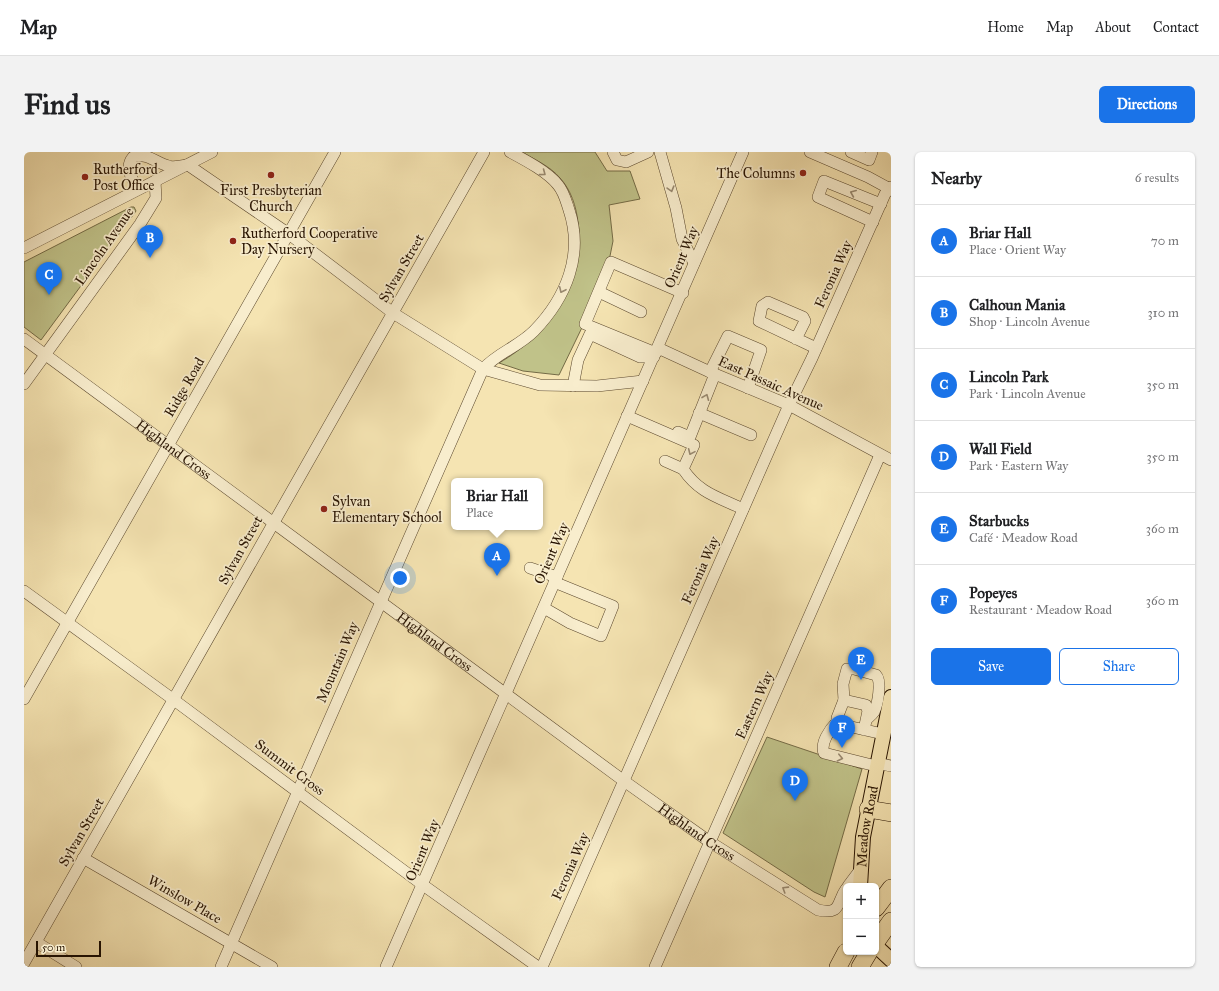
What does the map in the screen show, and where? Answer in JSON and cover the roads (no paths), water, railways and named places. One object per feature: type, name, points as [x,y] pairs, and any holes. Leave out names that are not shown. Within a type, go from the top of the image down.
[{"type":"highway","points":[[868,809],[891,813]]},
{"type":"highway","points":[[879,904],[891,888]]},
{"type":"highway","points":[[879,940],[891,922]]},
{"type":"highway","points":[[879,942],[891,933]]},
{"type":"highway","points":[[838,967],[844,955]]},
{"type":"highway","points":[[860,967],[867,955]]},
{"type":"main road","name":"Meadow Road","points":[[860,883],[860,870],[868,809],[890,703]]},
{"type":"main road","points":[[879,947],[891,960]]},
{"type":"street","points":[[24,248],[212,152]]},
{"type":"street","name":"Ridge Road","points":[[24,699],[335,152]]},
{"type":"street","name":"Sylvan Street","points":[[24,964],[484,152]]},
{"type":"street","points":[[483,369],[494,357],[512,349],[533,332],[554,306],[574,263],[574,225],[563,193],[557,183],[536,167],[510,152]]},
{"type":"street","points":[[613,152],[617,160],[626,162],[648,152]]},
{"type":"street","points":[[660,152],[676,208],[682,239],[694,263]]},
{"type":"street","name":"Orient Way","points":[[386,967],[744,152]]},
{"type":"street","points":[[810,152],[890,188]]},
{"type":"street","points":[[851,152],[869,160],[872,152]]},
{"type":"street","points":[[138,189],[128,169],[128,155],[152,154],[169,167],[188,165],[289,234],[393,313],[483,369],[540,385],[597,386],[643,381]]},
{"type":"street","name":"Lincoln Avenue","points":[[24,384],[140,224],[156,198],[155,181]]},
{"type":"street","points":[[873,222],[818,197],[824,181],[881,204]]},
{"type":"street","name":"Feronia Way","points":[[542,967],[789,404],[881,204],[890,188]]},
{"type":"street","points":[[641,312],[599,292],[611,262],[683,293]]},
{"type":"street","name":"East Passaic Avenue","points":[[599,292],[585,324],[789,404],[891,460]]},
{"type":"street","points":[[573,386],[578,360],[590,334],[640,357],[656,353]]},
{"type":"street","points":[[629,413],[690,437],[700,413],[712,373],[728,336],[761,350],[748,388]]},
{"type":"street","name":"Highland Cross","points":[[24,339],[624,782],[710,842],[818,910],[831,911],[837,908],[843,895]]},
{"type":"street","points":[[796,339],[816,348]]},
{"type":"street","name":"Mountain Way","points":[[221,967],[380,601],[483,369]]},
{"type":"street","points":[[629,413],[694,445],[683,469]]},
{"type":"street","points":[[700,413],[752,435]]},
{"type":"street","name":"Eastern Way","points":[[656,967],[880,455]]},
{"type":"street","points":[[665,462],[683,469],[700,489],[743,509]]},
{"type":"street","points":[[530,568],[574,590],[613,606],[601,636],[544,608]]},
{"type":"street","name":"Summit Cross","points":[[24,591],[298,791],[423,885],[538,967]]},
{"type":"street","points":[[865,724],[875,708],[879,682],[876,675],[854,669],[847,669],[843,684],[844,700],[837,718],[837,722],[827,735],[823,750],[824,753],[891,766]]},
{"type":"street","points":[[844,700],[866,705],[868,711],[865,724]]},
{"type":"street","points":[[837,722],[865,724],[883,734]]},
{"type":"street","name":"Winslow Place","points":[[83,858],[272,967]]},
{"type":"street","points":[[850,883],[860,870]]},
{"type":"street","points":[[36,942],[76,967]]},
{"type":"place","name":"The Columns","points":[[803,173]]},
{"type":"place","name":"First Presbyterian Church","points":[[271,175]]},
{"type":"place","name":"Rutherford Post Office","points":[[85,177]]},
{"type":"place","name":"Rutherford Cooperative Day Nursery","points":[[233,241]]},
{"type":"place","name":"Calhoun Mania","points":[[150,258]]},
{"type":"place","name":"Lincoln Park","points":[[49,295]]},
{"type":"place","name":"Sylvan Elementary School","points":[[324,509]]},
{"type":"place","name":"Briar Hall","points":[[497,576]]},
{"type":"place","name":"Starbucks","points":[[861,680]]},
{"type":"place","name":"Popeyes","points":[[842,748]]},
{"type":"place","name":"Wall Field","points":[[795,801]]}]
